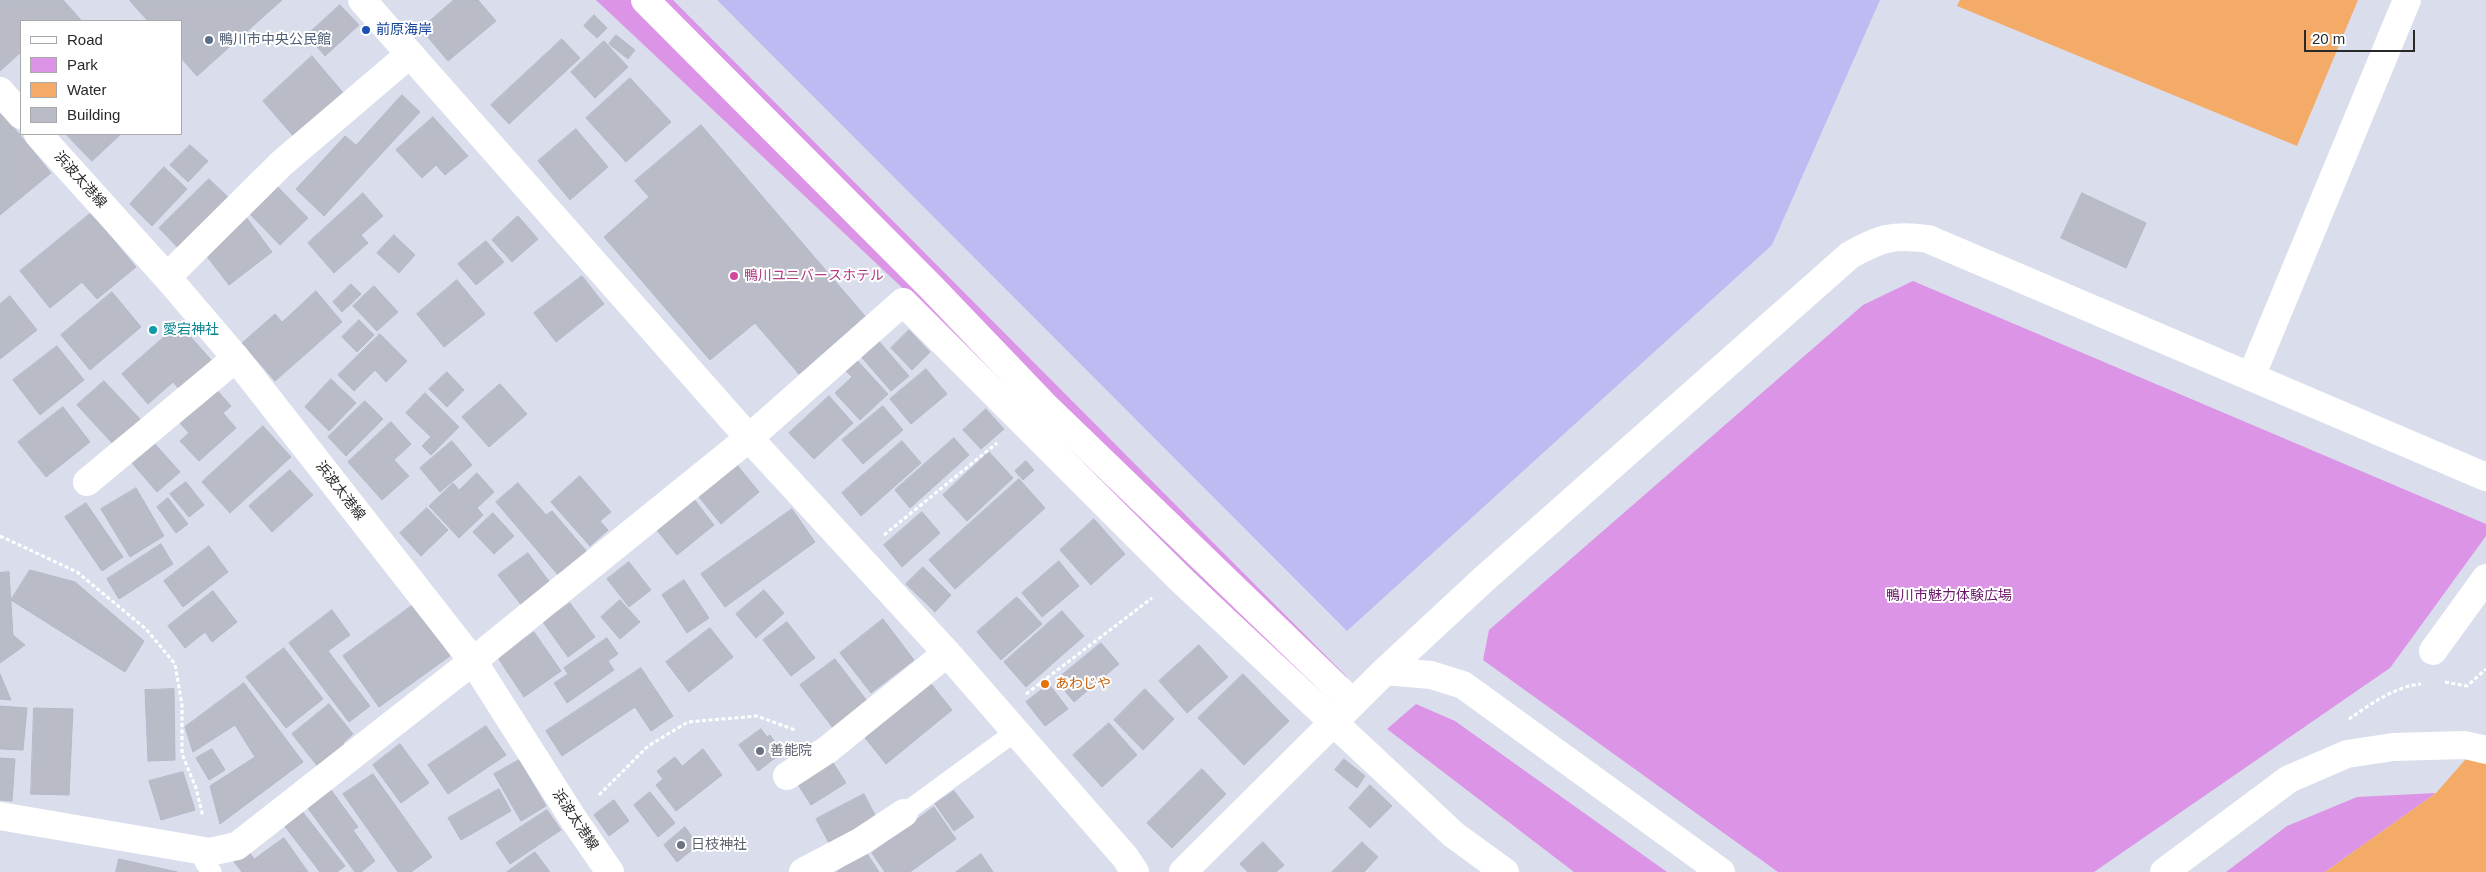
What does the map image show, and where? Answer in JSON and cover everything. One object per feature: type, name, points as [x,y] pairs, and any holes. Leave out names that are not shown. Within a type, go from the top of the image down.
[{"type":"street","points":[[362,0],[749,438],[947,653],[1125,857],[1135,872]]},
{"type":"street","points":[[645,0],[931,287],[1343,713],[1454,835],[1505,872]]},
{"type":"street","points":[[2252,377],[2407,0]]},
{"type":"street","points":[[168,277],[282,163],[410,54]]},
{"type":"street","points":[[0,91],[20,114]]},
{"type":"street","name":"浜波太港線","points":[[39,135],[168,277],[236,358],[473,661],[574,820],[610,872]]},
{"type":"street","points":[[1182,872],[1385,671],[1492,572],[1850,255],[1874,242],[1902,235],[1928,240],[2486,477]]},
{"type":"street","points":[[0,816],[207,864],[237,846],[473,661],[749,438],[903,302],[1179,578],[1343,713]]},
{"type":"street","points":[[87,482],[236,358]]},
{"type":"street","points":[[2433,651],[2486,578]]},
{"type":"street","points":[[787,776],[827,750],[947,653]]},
{"type":"street","points":[[1385,671],[1432,675],[1463,685],[1721,872]]},
{"type":"street","points":[[2164,872],[2289,779],[2347,754],[2393,747],[2475,747]]},
{"type":"street","points":[[803,872],[860,842],[904,813]]},
{"type":"lane","points":[[904,813],[1007,723]]},
{"type":"path","points":[[858,556],[1022,422]]},
{"type":"path","points":[[0,536],[77,572],[146,629],[175,664],[182,705],[182,754],[196,788],[207,864]]},
{"type":"path","points":[[1007,723],[1179,578]]},
{"type":"path","points":[[2442,682],[2467,686],[2486,669]]},
{"type":"path","points":[[2342,724],[2382,698],[2412,684],[2427,683]]},
{"type":"path","points":[[574,820],[648,746],[688,722],[757,716],[806,734],[827,750]]},
{"type":"green space","points":[[596,0],[673,0],[1347,677],[1318,693],[911,296]]},
{"type":"green space","name":"鴨川市魅力体験広場","points":[[1913,281],[2486,524],[2486,536],[2390,668],[2094,872],[1778,872],[1483,660],[1489,630],[1863,305]]},
{"type":"green space","points":[[1416,704],[1455,721],[1667,872],[1574,872],[1387,729]]},
{"type":"green space","points":[[2436,793],[2325,872],[2226,872],[2287,826],[2357,797]]},
{"type":"sand","points":[[717,0],[1880,0],[1772,245],[1347,631]]},
{"type":"water","points":[[1960,0],[2358,0],[2297,146],[1957,6]]},
{"type":"water","points":[[2486,736],[2486,872],[2325,872],[2436,793]]},
{"type":"building","points":[[0,0],[63,0],[81,20],[20,20],[20,53],[0,71]]},
{"type":"building","name":"鴨川市中央公民館","points":[[282,0],[197,76],[182,59],[182,20],[147,20],[130,1]]},
{"type":"building","points":[[454,0],[478,0],[496,21],[448,61],[421,29]]},
{"type":"building","points":[[340,5],[359,25],[325,56],[307,35]]},
{"type":"building","points":[[594,15],[607,28],[597,38],[584,26]]},
{"type":"building","points":[[616,35],[635,50],[628,59],[609,44]]},
{"type":"building","points":[[562,39],[580,58],[509,124],[491,105]]},
{"type":"building","points":[[604,41],[628,67],[595,98],[571,72]]},
{"type":"building","points":[[312,56],[350,101],[301,145],[263,101]]},
{"type":"building","points":[[630,78],[671,122],[626,162],[586,118]]},
{"type":"building","points":[[402,95],[420,112],[324,216],[296,189],[345,136],[356,145]]},
{"type":"building","points":[[2,113],[51,173],[0,215],[0,115]]},
{"type":"building","points":[[433,117],[468,156],[445,175],[436,165],[422,178],[396,150]]},
{"type":"building","name":"鴨川ユニバースホテル","points":[[701,125],[865,316],[799,374],[755,323],[710,360],[604,237],[649,197],[635,181]]},
{"type":"building","points":[[576,129],[608,167],[570,200],[538,161]]},
{"type":"building","points":[[67,135],[120,135],[92,161]]},
{"type":"building","points":[[190,145],[208,161],[188,182],[170,165]]},
{"type":"building","points":[[164,167],[187,189],[152,226],[130,204]]},
{"type":"building","points":[[209,179],[232,201],[181,251],[159,228]]},
{"type":"building","points":[[271,180],[308,218],[280,245],[243,207]]},
{"type":"building","points":[[363,193],[383,216],[361,235],[368,243],[334,273],[308,243]]},
{"type":"building","points":[[2082,193],[2146,223],[2126,268],[2061,238]]},
{"type":"building","points":[[91,213],[136,267],[97,299],[82,282],[50,308],[20,271]]},
{"type":"building","points":[[518,216],[538,239],[512,262],[492,240]]},
{"type":"building","points":[[246,217],[272,252],[229,285],[202,250]]},
{"type":"building","points":[[394,235],[415,255],[399,273],[377,253]]},
{"type":"building","points":[[486,241],[504,262],[476,285],[458,264]]},
{"type":"building","points":[[582,276],[604,304],[556,342],[534,313]]},
{"type":"building","points":[[457,280],[485,314],[444,347],[417,314]]},
{"type":"building","points":[[351,284],[361,294],[342,312],[333,302]]},
{"type":"building","points":[[374,286],[398,312],[377,331],[353,306]]},
{"type":"building","points":[[316,291],[342,322],[275,381],[242,343],[275,314],[282,322]]},
{"type":"building","points":[[112,292],[141,327],[90,370],[61,335]]},
{"type":"building","points":[[10,296],[37,330],[0,359],[0,304]]},
{"type":"building","points":[[359,320],[374,335],[357,352],[342,337]]},
{"type":"building","points":[[179,324],[213,362],[180,390],[173,382],[148,404],[122,374]]},
{"type":"building","points":[[909,330],[930,352],[912,370],[891,348]]},
{"type":"building","points":[[380,334],[407,361],[386,382],[375,370],[354,391],[338,375]]},
{"type":"building","points":[[876,338],[909,376],[891,391],[858,353]]},
{"type":"building","points":[[57,346],[84,380],[40,415],[13,380]]},
{"type":"building","points":[[853,356],[888,394],[860,420],[835,393],[852,377],[842,367]]},
{"type":"building","points":[[926,369],[947,394],[911,424],[890,399]]},
{"type":"building","points":[[447,372],[464,390],[447,407],[429,389]]},
{"type":"building","points":[[331,379],[356,403],[329,431],[305,407]]},
{"type":"building","points":[[104,381],[141,420],[114,445],[77,405]]},
{"type":"building","points":[[500,384],[527,414],[489,447],[462,417]]},
{"type":"building","points":[[215,388],[231,406],[223,413],[236,428],[199,461],[180,441],[189,433],[178,421]]},
{"type":"building","points":[[425,393],[459,427],[431,455],[422,446],[431,437],[406,413]]},
{"type":"building","points":[[829,396],[853,423],[814,459],[789,433]]},
{"type":"building","points":[[365,401],[383,419],[346,456],[328,437]]},
{"type":"building","points":[[883,406],[903,430],[863,464],[842,440]]},
{"type":"building","points":[[63,407],[90,442],[46,477],[18,442]]},
{"type":"building","points":[[986,409],[1004,429],[981,449],[963,430]]},
{"type":"building","points":[[391,422],[411,444],[394,460],[409,476],[382,500],[348,462]]},
{"type":"building","points":[[263,426],[291,457],[230,513],[202,482]]},
{"type":"building","points":[[954,438],[969,455],[910,508],[895,490]]},
{"type":"building","points":[[452,441],[472,465],[440,492],[420,468]]},
{"type":"building","points":[[902,441],[921,463],[861,516],[842,493]]},
{"type":"building","points":[[155,444],[180,472],[157,492],[132,463]]},
{"type":"building","points":[[989,452],[1013,478],[967,521],[943,495]]},
{"type":"building","points":[[1026,461],[1034,470],[1023,480],[1015,471]]},
{"type":"building","points":[[737,465],[759,492],[721,524],[699,497]]},
{"type":"building","points":[[290,470],[313,495],[272,532],[249,506]]},
{"type":"building","points":[[477,473],[494,492],[477,508],[483,515],[459,538],[429,506],[453,483],[459,490]]},
{"type":"building","points":[[580,476],[611,512],[600,521],[608,530],[590,546],[551,502]]},
{"type":"building","points":[[1019,479],[1045,508],[955,589],[929,560]]},
{"type":"building","points":[[186,482],[204,505],[189,517],[170,494]]},
{"type":"building","points":[[518,483],[546,515],[552,511],[588,553],[560,577],[496,502]]},
{"type":"building","points":[[136,488],[164,536],[130,557],[101,509]]},
{"type":"building","points":[[168,498],[188,524],[176,533],[157,507]]},
{"type":"building","points":[[693,498],[714,525],[677,555],[656,529]]},
{"type":"building","points":[[86,503],[123,557],[102,571],[65,517]]},
{"type":"building","points":[[427,508],[448,530],[421,556],[400,533]]},
{"type":"building","points":[[792,509],[815,542],[725,607],[701,574]]},
{"type":"building","points":[[922,512],[940,533],[902,567],[884,545]]},
{"type":"building","points":[[493,513],[514,536],[494,554],[473,532]]},
{"type":"building","points":[[1094,519],[1125,554],[1091,585],[1060,550]]},
{"type":"building","points":[[161,544],[173,564],[119,599],[107,579]]},
{"type":"building","points":[[209,546],[228,572],[183,607],[164,581]]},
{"type":"building","points":[[528,553],[551,584],[522,606],[498,575]]},
{"type":"building","points":[[1059,561],[1079,586],[1042,617],[1022,593]]},
{"type":"building","points":[[629,562],[651,590],[629,607],[607,579]]},
{"type":"building","points":[[923,567],[951,595],[935,612],[906,584]]},
{"type":"building","points":[[30,570],[75,582],[144,641],[125,672],[11,600]]},
{"type":"building","points":[[9,572],[13,635],[25,645],[0,663],[0,573]]},
{"type":"building","points":[[684,580],[709,618],[687,633],[662,595]]},
{"type":"building","points":[[764,590],[784,613],[756,638],[736,614]]},
{"type":"building","points":[[213,591],[237,622],[212,642],[205,632],[185,648],[168,626]]},
{"type":"building","points":[[1017,597],[1042,624],[1001,660],[977,632]]},
{"type":"building","points":[[620,600],[640,622],[620,639],[601,617]]},
{"type":"building","points":[[570,603],[595,637],[568,657],[543,622]]},
{"type":"building","points":[[413,605],[450,656],[379,707],[343,656]]},
{"type":"building","points":[[332,610],[350,635],[328,651],[370,706],[349,722],[289,643]]},
{"type":"building","points":[[1062,611],[1084,636],[1026,687],[1004,662]]},
{"type":"building","points":[[883,619],[914,660],[871,693],[840,653]]},
{"type":"building","points":[[787,622],[815,658],[791,676],[763,640]]},
{"type":"building","points":[[710,628],[733,657],[689,692],[666,662]]},
{"type":"building","points":[[534,632],[561,671],[524,697],[498,658]]},
{"type":"building","points":[[607,638],[618,654],[608,661],[614,670],[567,703],[554,683],[568,674],[564,668]]},
{"type":"building","points":[[1101,643],[1119,664],[1074,702],[1056,680]]},
{"type":"building","points":[[1199,645],[1228,677],[1187,713],[1159,681]]},
{"type":"building","points":[[284,648],[323,699],[286,728],[246,677]]},
{"type":"building","points":[[835,659],[867,701],[833,728],[800,685]]},
{"type":"building","points":[[641,668],[673,716],[651,731],[635,707],[562,756],[546,731]]},
{"type":"building","points":[[0,674],[11,700],[0,699]]},
{"type":"building","points":[[1243,674],[1289,721],[1244,765],[1198,718]]},
{"type":"building","points":[[928,680],[952,710],[886,764],[862,734]]},
{"type":"building","points":[[244,683],[303,762],[220,824],[210,786],[255,757],[235,725],[193,752],[185,727]]},
{"type":"building","points":[[1049,684],[1068,709],[1045,726],[1026,702]]},
{"type":"building","points":[[174,689],[175,760],[148,761],[145,690]]},
{"type":"building","points":[[1145,689],[1174,719],[1143,750],[1114,720]]},
{"type":"building","points":[[329,704],[353,734],[343,743],[350,751],[323,773],[292,734]]},
{"type":"building","points":[[0,706],[27,708],[23,750],[0,749]]},
{"type":"building","points":[[34,708],[73,709],[69,795],[31,794]]},
{"type":"building","points":[[1109,723],[1137,755],[1102,787],[1073,755]]},
{"type":"building","points":[[486,726],[506,755],[448,794],[428,765]]},
{"type":"building","name":"善能院","points":[[761,729],[767,737],[770,735],[777,745],[774,747],[779,755],[758,771],[739,745]]},
{"type":"building","points":[[400,744],[429,783],[401,803],[373,765]]},
{"type":"building","points":[[212,749],[225,770],[209,780],[196,758]]},
{"type":"building","points":[[703,749],[722,775],[676,811],[656,785],[663,779],[657,771],[675,757],[682,766]]},
{"type":"building","points":[[0,758],[15,759],[12,801],[0,800]]},
{"type":"building","points":[[830,758],[846,783],[811,805],[795,780]]},
{"type":"building","points":[[1344,759],[1365,776],[1357,788],[1335,770]]},
{"type":"building","points":[[519,760],[546,806],[521,821],[494,774]]},
{"type":"building","points":[[1202,769],[1226,794],[1172,848],[1147,823]]},
{"type":"building","points":[[183,772],[195,810],[161,820],[149,781]]},
{"type":"building","points":[[373,774],[432,857],[411,872],[398,872],[343,794]]},
{"type":"building","points":[[1370,785],[1392,806],[1370,828],[1349,808]]},
{"type":"building","points":[[499,789],[511,811],[461,840],[448,818]]},
{"type":"building","points":[[331,790],[358,827],[353,830],[375,861],[361,872],[355,872],[307,807]]},
{"type":"building","points":[[954,791],[974,817],[954,831],[935,804]]},
{"type":"building","points":[[650,792],[675,823],[658,837],[634,805]]},
{"type":"building","points":[[864,794],[876,817],[829,843],[816,819]]},
{"type":"building","points":[[614,800],[629,821],[609,836],[594,815]]},
{"type":"building","points":[[934,807],[956,839],[910,872],[885,872],[872,853]]},
{"type":"building","points":[[301,810],[345,866],[337,872],[320,872],[283,824]]},
{"type":"building","points":[[547,810],[561,830],[510,864],[496,843]]},
{"type":"building","name":"日枝神社","points":[[685,827],[698,845],[677,862],[664,845]]},
{"type":"building","points":[[284,838],[308,872],[242,872],[232,859],[247,849],[254,859]]},
{"type":"building","points":[[1263,842],[1284,865],[1276,872],[1248,872],[1240,864]]},
{"type":"building","points":[[1362,842],[1378,857],[1364,872],[1332,872]]},
{"type":"building","points":[[535,852],[550,872],[507,872]]},
{"type":"building","points":[[866,852],[879,872],[837,872]]},
{"type":"building","points":[[981,854],[993,872],[956,872]]},
{"type":"building","points":[[119,859],[177,872],[116,872]]},
{"type":"place","name":"前原海岸","points":[[366,30]]},
{"type":"place","name":"鴨川市中央公民館","points":[[209,40]]},
{"type":"place","name":"鴨川ユニバースホテル","points":[[734,276]]},
{"type":"place","name":"愛宕神社","points":[[153,330]]},
{"type":"place","name":"あわじや","points":[[1045,684]]},
{"type":"place","name":"善能院","points":[[760,751]]},
{"type":"place","name":"日枝神社","points":[[681,845]]}]
